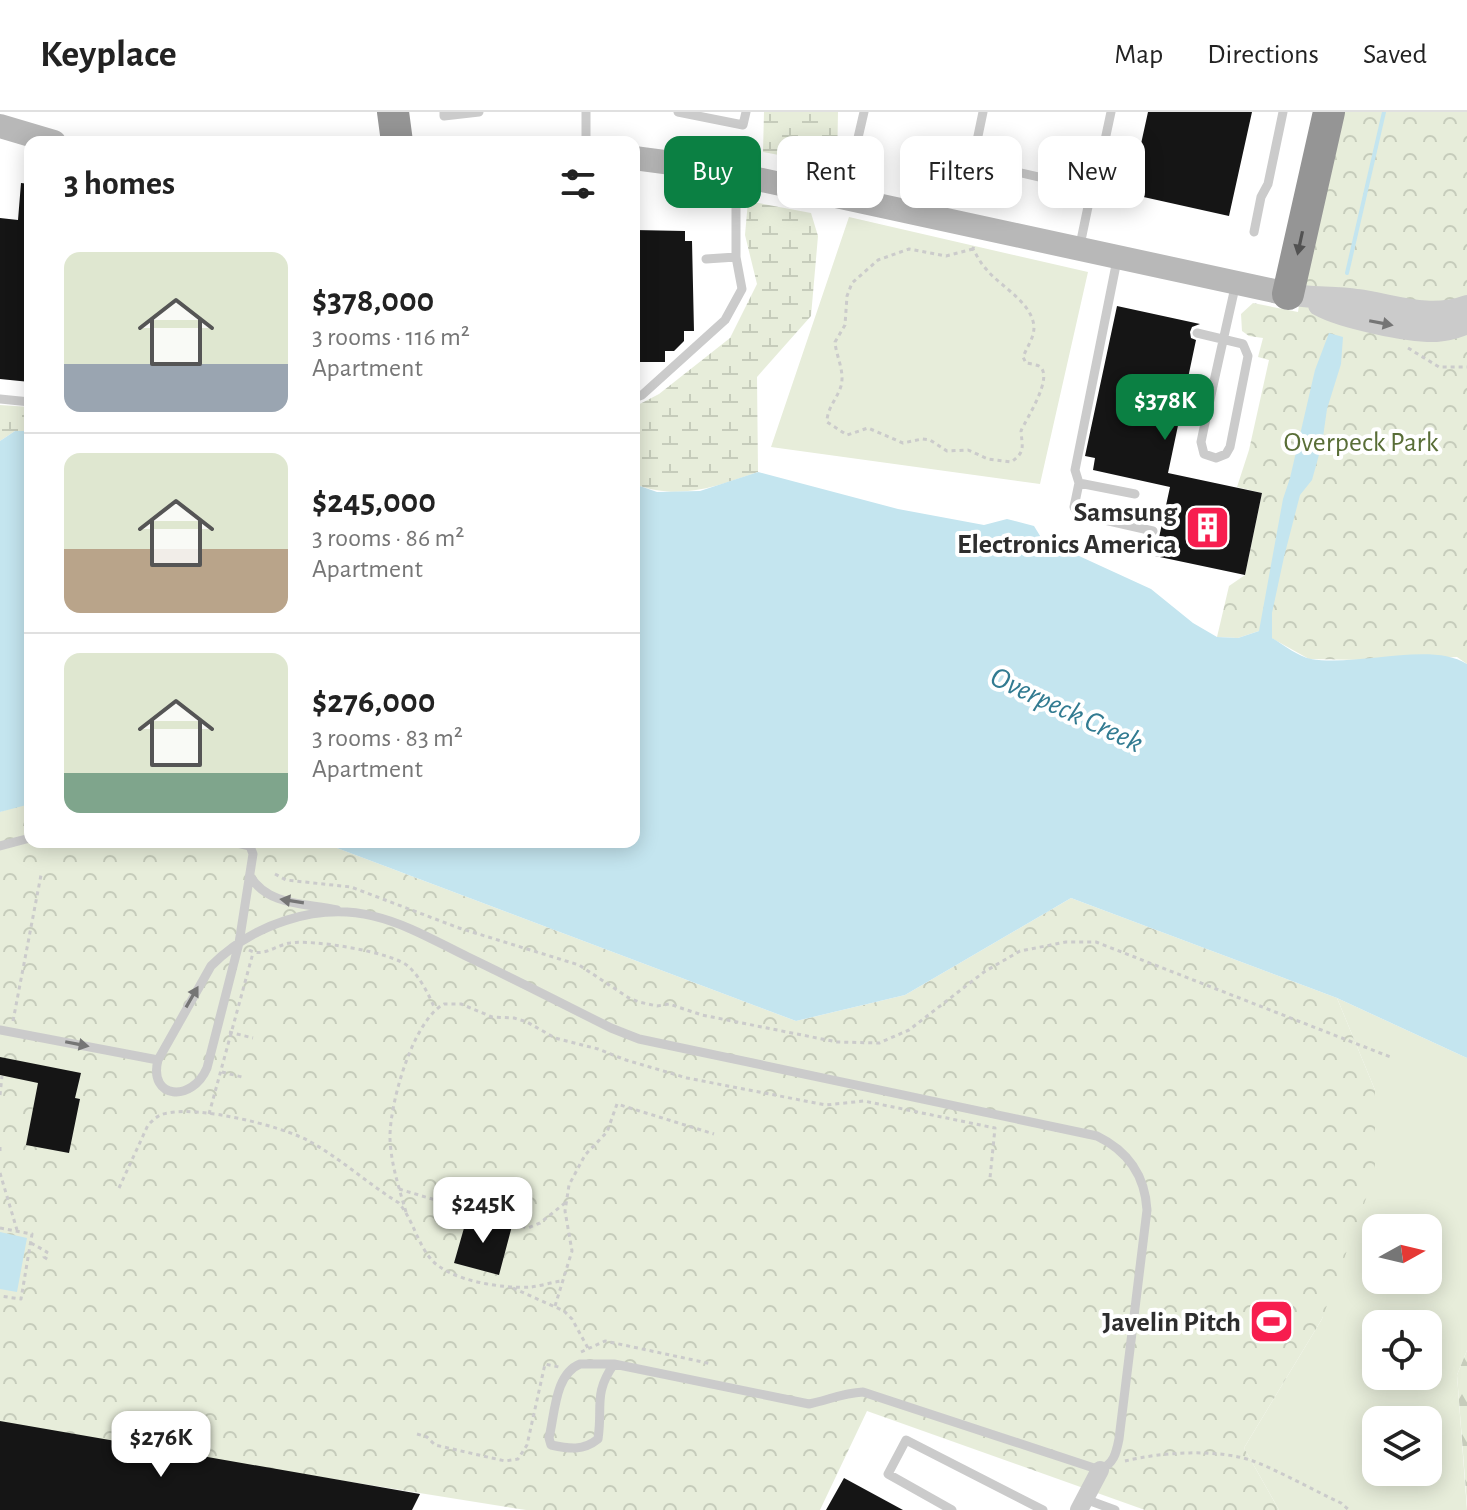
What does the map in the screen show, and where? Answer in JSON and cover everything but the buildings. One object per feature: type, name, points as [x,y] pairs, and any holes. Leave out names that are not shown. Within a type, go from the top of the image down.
[{"type":"highway","points":[[373,112],[376,136]]},
{"type":"highway","points":[[393,112],[396,136]]},
{"type":"highway","points":[[1298,296],[1329,112]]},
{"type":"main road","points":[[0,126],[34,136]]},
{"type":"main road","points":[[640,159],[664,163]]},
{"type":"main road","points":[[884,207],[1298,296]]},
{"type":"street","points":[[1298,296],[1358,300],[1425,313],[1467,306]]},
{"type":"street","points":[[1298,296],[1337,312],[1411,329],[1436,331],[1467,323]]},
{"type":"street","points":[[1082,1504],[1105,1468]]},
{"type":"lane","points":[[444,112],[444,116],[479,112]]},
{"type":"lane","points":[[586,112],[586,136]]},
{"type":"lane","points":[[678,112],[743,125],[746,112]]},
{"type":"lane","points":[[858,136],[864,112]]},
{"type":"lane","points":[[983,112],[974,155],[978,163],[1038,177]]},
{"type":"lane","points":[[1105,136],[1111,112]]},
{"type":"lane","points":[[1254,232],[1283,112]]},
{"type":"lane","points":[[640,396],[725,320],[742,289],[736,257],[736,208]]},
{"type":"lane","points":[[1079,249],[1087,208]]},
{"type":"lane","points":[[706,259],[736,257]]},
{"type":"lane","points":[[1118,257],[1111,312],[1077,456],[1075,470],[1079,483],[1074,507],[1078,514],[1153,531]]},
{"type":"lane","points":[[1197,333],[1223,338],[1243,344],[1248,356],[1230,447],[1222,457],[1212,458],[1202,451],[1201,442],[1223,338],[1236,283]]},
{"type":"lane","points":[[0,399],[24,401]]},
{"type":"lane","points":[[1079,483],[1135,494]]},
{"type":"lane","points":[[0,846],[24,840]]},
{"type":"lane","points":[[252,848],[239,943],[207,1068],[201,1083],[192,1089],[178,1092],[164,1088],[157,1081],[155,1072],[158,1060],[211,966],[239,943],[259,930],[282,921],[344,911]]},
{"type":"lane","points":[[249,875],[256,886],[280,900],[374,916],[425,934],[611,1028],[639,1039],[1080,1131],[1112,1143],[1125,1155],[1143,1183],[1147,1210],[1119,1439],[1115,1456],[1105,1468],[863,1392],[844,1393],[809,1404],[614,1364],[580,1364],[565,1374],[549,1438],[551,1445],[572,1449],[589,1446],[598,1439],[601,1422],[599,1392],[614,1364]]},
{"type":"lane","points":[[0,1030],[158,1060]]},
{"type":"lane","points":[[952,1510],[888,1474],[906,1440],[1043,1510]]},
{"type":"lane","points":[[1082,1504],[1115,1510]]},
{"type":"path","points":[[973,247],[988,272],[1001,281],[1033,321],[1033,337],[1023,357],[1026,363],[1038,365],[1044,379],[1032,413],[1021,431],[1023,453],[1011,462],[988,459],[968,450],[947,451],[930,440],[903,443],[868,428],[847,435],[837,430],[827,422],[827,416],[842,383],[835,342],[845,325],[847,296],[852,283],[878,260],[902,250],[918,249],[946,256],[973,247]]},
{"type":"path","points":[[1402,345],[1439,367],[1467,367]]},
{"type":"path","points":[[275,874],[286,880],[351,887],[459,928],[579,965],[639,1002],[657,1006],[669,1004],[702,1015],[837,1042],[879,1043],[901,1034],[984,972],[1020,951],[1066,942],[1096,942],[1393,1058]]},
{"type":"path","points":[[11,1032],[41,875]]},
{"type":"path","points":[[239,943],[253,953],[301,942],[358,949],[407,964],[435,1009]]},
{"type":"path","points":[[209,1114],[253,953]]},
{"type":"path","points":[[562,1281],[533,1287],[510,1286],[474,1281],[439,1269],[429,1257],[406,1212],[391,1155],[391,1118],[412,1049],[435,1009],[444,1004],[461,1004],[492,1017],[514,1018],[555,1038],[687,1078],[826,1105],[864,1101],[995,1128],[990,1178]]},
{"type":"path","points":[[217,1029],[253,1038]]},
{"type":"path","points":[[220,1072],[242,1077]]},
{"type":"path","points":[[0,1095],[2,1076]]},
{"type":"path","points":[[555,1306],[572,1251],[565,1203],[575,1170],[607,1132],[617,1104],[714,1134]]},
{"type":"path","points":[[119,1188],[154,1118],[173,1112],[209,1114],[266,1125],[308,1141],[399,1203],[406,1212]]},
{"type":"path","points":[[0,1173],[17,1230]]},
{"type":"path","points":[[399,1189],[528,1228],[540,1223],[565,1203]]},
{"type":"path","points":[[0,1228],[32,1234],[21,1299],[0,1296]]},
{"type":"path","points":[[31,1243],[47,1252],[44,1257],[50,1261]]},
{"type":"path","points":[[510,1286],[555,1306],[572,1319],[589,1349]]},
{"type":"path","points":[[1105,1468],[1155,1454],[1214,1455],[1253,1461],[1341,1503],[1349,1510]]},
{"type":"green space","points":[[764,112],[838,112],[838,136],[777,136],[777,155],[763,152]]},
{"type":"green space","name":"Overpeck Park","points":[[1342,112],[1467,112],[1467,664],[1457,657],[1309,659],[1259,631],[1238,638],[1217,637],[1229,586],[1245,575],[1262,493],[1237,487],[1249,450],[1269,360],[1258,357],[1263,338],[1249,336],[1242,331],[1241,314],[1253,303],[1298,312],[1305,267]]},
{"type":"green space","points":[[761,203],[811,213],[818,236],[811,316],[757,377],[758,472],[712,487],[682,492],[640,486],[640,404],[659,394],[730,338],[757,284],[745,235],[747,208],[761,208]]},
{"type":"green space","points":[[849,217],[1088,272],[1040,484],[771,447]]},
{"type":"green space","points":[[0,405],[24,407],[24,431],[15,431],[0,441]]},
{"type":"green space","points":[[24,803],[24,848],[337,848],[796,1021],[905,995],[1071,898],[1337,998],[1375,1090],[1375,1174],[1322,1319],[1244,1448],[1279,1510],[1145,1510],[867,1411],[820,1510],[526,1510],[0,1426],[0,812]]},
{"type":"green space","points":[[1337,998],[1467,1058],[1467,1350],[1457,1375],[1467,1510],[1279,1510],[1244,1448],[1322,1319],[1375,1090]]},
{"type":"green space","points":[[1467,1350],[1467,1505],[1457,1375]]},
{"type":"water","name":"Overpeck Creek","points":[[1329,333],[1343,337],[1341,364],[1327,409],[1322,444],[1312,480],[1300,495],[1284,557],[1272,613],[1272,638],[1311,659],[1330,661],[1414,654],[1452,658],[1467,664],[1467,1058],[1337,998],[1071,898],[905,995],[796,1021],[337,848],[640,848],[640,486],[657,492],[700,491],[758,472],[898,509],[984,525],[1007,519],[1034,526],[1042,539],[1151,589],[1193,623],[1217,637],[1238,638],[1259,631],[1283,499],[1315,370]]},
{"type":"water","points":[[15,431],[24,431],[24,806],[0,812],[0,441]]},
{"type":"water","points":[[0,1232],[27,1238],[17,1292],[0,1289]]},
{"type":"waterway","points":[[1347,273],[1384,112]]},
{"type":"place","name":"Samsung Electronics America","points":[[1208,527]]},
{"type":"place","name":"Javelin Pitch","points":[[1272,1321]]}]
